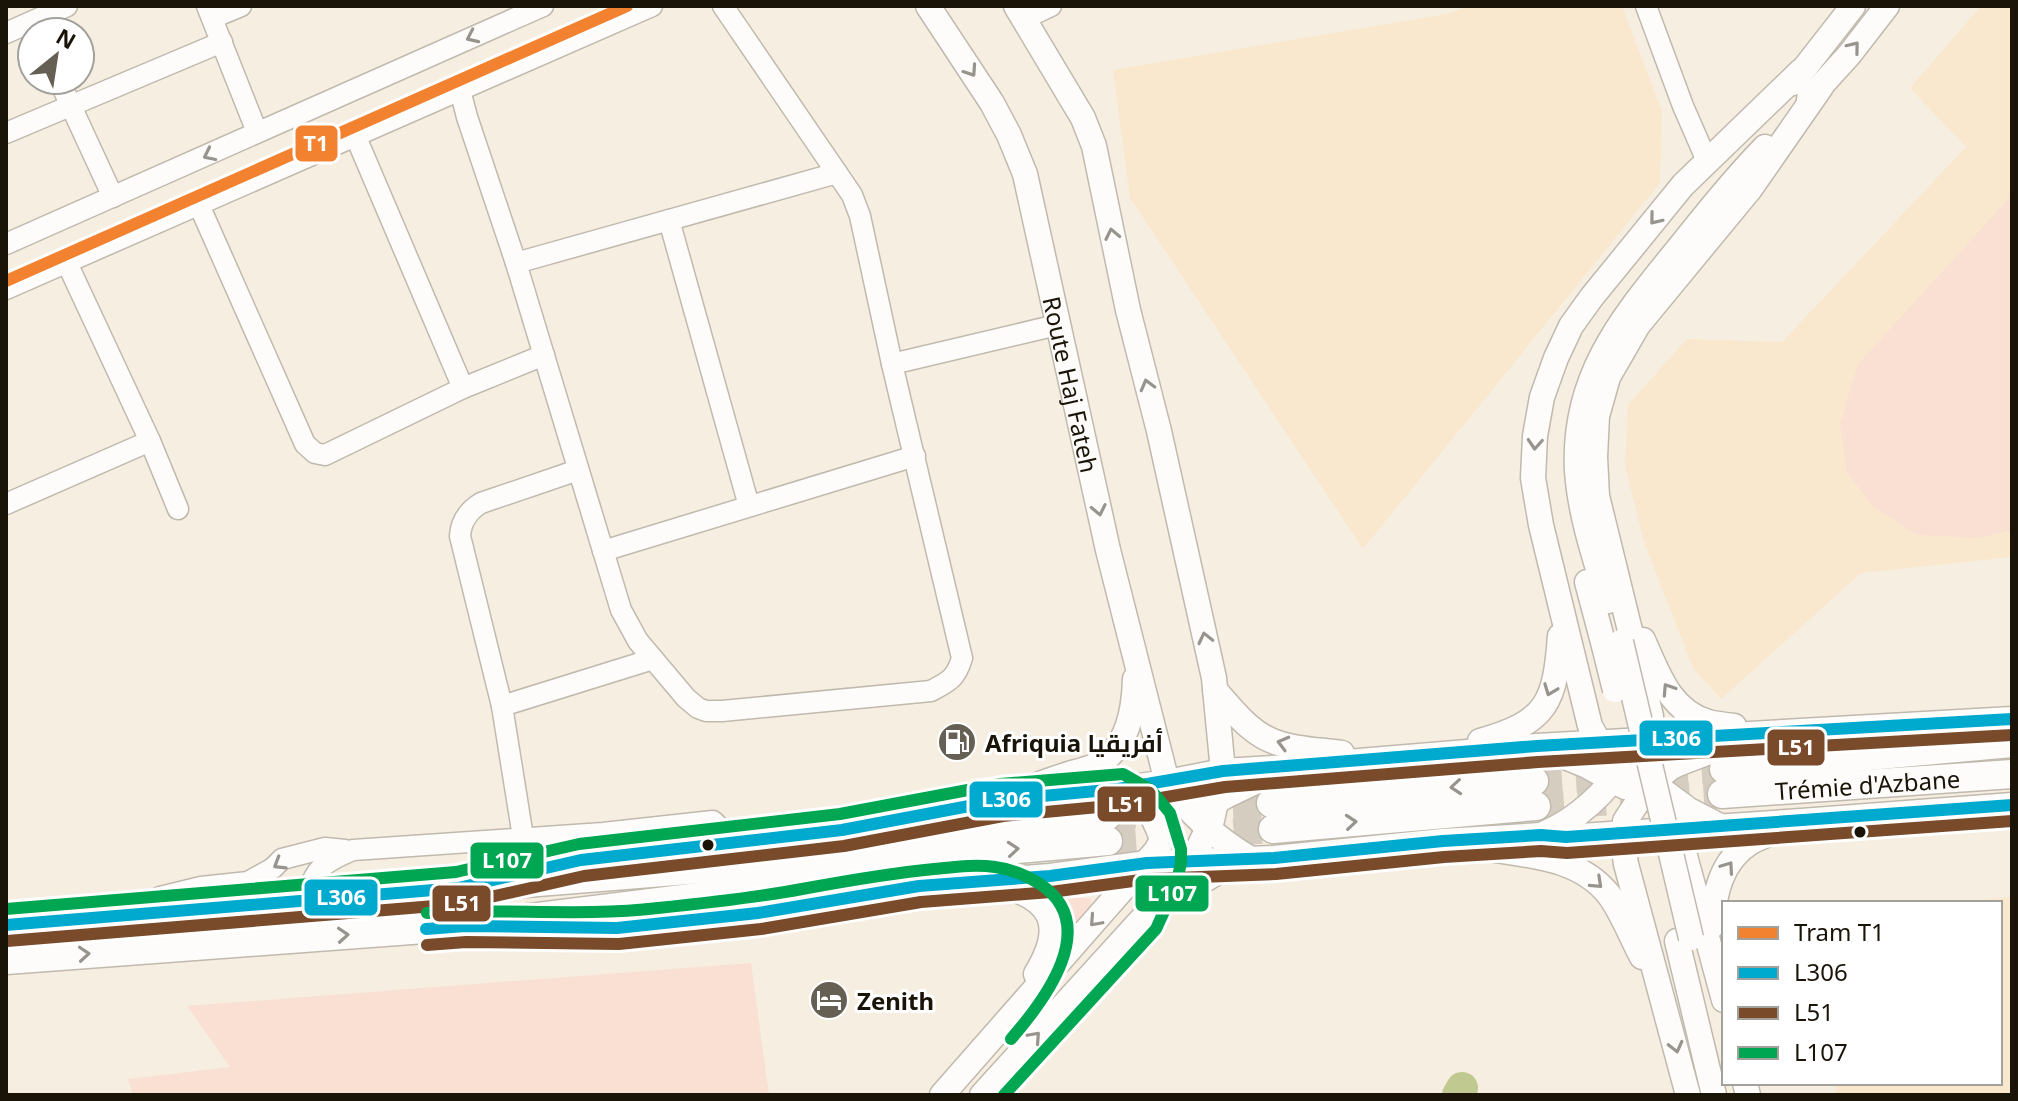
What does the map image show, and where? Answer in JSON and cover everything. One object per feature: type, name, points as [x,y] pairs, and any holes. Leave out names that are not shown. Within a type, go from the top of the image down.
[{"type":"highway","name":"Trémie d'Azbane","points":[[2012,743],[1723,781],[2012,774]]},
{"type":"highway","points":[[1272,816],[1535,794]]},
{"type":"highway","points":[[6,925],[812,860],[969,831],[1108,828],[827,881],[465,926],[6,960]]},
{"type":"main road","name":"Route Haj Fateh","points":[[928,6],[992,103],[1025,174],[1111,564],[1167,782]]},
{"type":"main road","points":[[1722,1068],[1692,940],[1612,644],[1570,515],[1563,475],[1567,413],[1575,378],[1589,343],[1605,318],[1760,128],[1853,6]]},
{"type":"main road","points":[[1612,644],[1577,472],[1581,415],[1602,353],[1638,298],[1737,177],[1821,87],[1887,6]]},
{"type":"main road","points":[[942,1095],[1158,855],[1201,823],[1216,802],[1223,771],[1214,678],[1159,431],[1128,310],[1094,146],[1083,118],[1020,12]]},
{"type":"main road","points":[[1713,823],[1646,790],[1620,772],[1590,726],[1541,525],[1533,478],[1535,436],[1542,397],[1556,358],[1584,307],[1683,185],[1801,71]]},
{"type":"main road","points":[[1541,835],[1575,817],[1603,793],[1650,725],[1651,716],[1597,496],[1597,416],[1608,377],[1638,325],[1750,189],[1821,87]]},
{"type":"main road","points":[[1616,571],[1667,692],[1686,712],[1707,722],[1743,727],[1759,733]]},
{"type":"main road","points":[[1428,756],[1500,736],[1522,726],[1541,711],[1553,690],[1562,614]]},
{"type":"main road","points":[[1004,800],[1042,782],[1095,766],[1111,755],[1125,736],[1132,711],[1136,660]]},
{"type":"main road","points":[[1215,690],[1247,725],[1277,743],[1388,759]]},
{"type":"main road","points":[[458,888],[581,860],[842,830],[1004,800],[1118,789],[1223,771],[1643,739],[2012,719]]},
{"type":"main road","points":[[1688,1095],[1626,864],[1625,821],[1646,790],[1670,768],[1759,733]]},
{"type":"main road","points":[[1537,746],[1587,766],[1620,772]]},
{"type":"main road","points":[[1537,746],[1577,776],[1583,798],[1575,817]]},
{"type":"main road","points":[[1696,756],[1685,770],[1685,791],[1689,800],[1713,823]]},
{"type":"main road","points":[[1216,802],[1287,767]]},
{"type":"main road","points":[[1167,782],[1201,823],[1244,859]]},
{"type":"main road","points":[[1158,855],[1167,782]]},
{"type":"main road","points":[[1118,789],[1132,796],[1155,819],[1161,880],[1143,919]]},
{"type":"main road","points":[[1646,790],[1674,829],[1685,856],[1692,940],[1714,1095]]},
{"type":"main road","points":[[465,926],[617,928],[758,913],[919,886],[1050,876],[1158,855],[1192,861],[1244,859],[1443,841],[1541,835],[1566,837],[1713,823],[1801,821],[2012,805]]},
{"type":"main road","points":[[1692,940],[1731,861],[1750,842],[1801,821]]},
{"type":"main road","points":[[982,1095],[1182,875],[1192,861],[1201,823]]},
{"type":"main road","points":[[1443,841],[1542,857],[1565,863],[1589,875],[1610,896],[1664,1001]]},
{"type":"main road","points":[[1143,919],[1244,859]]},
{"type":"main road","points":[[987,881],[1020,890],[1036,900],[1048,913],[1052,926],[1052,942],[1046,958],[1015,1011]]},
{"type":"main road","points":[[1692,940],[1722,996]]},
{"type":"street","points":[[42,16],[67,6]]},
{"type":"street","points":[[241,6],[210,12],[257,132]]},
{"type":"street","points":[[498,6],[517,17]]},
{"type":"street","points":[[6,244],[543,6]]},
{"type":"street","points":[[6,289],[652,6]]},
{"type":"street","points":[[460,90],[621,610],[638,641],[686,698],[706,711],[931,691],[950,681],[958,671],[962,658],[860,216],[852,195],[723,6]]},
{"type":"street","points":[[1020,12],[1051,6]]},
{"type":"street","points":[[1646,6],[1707,161]]},
{"type":"street","points":[[6,133],[222,42]]},
{"type":"street","points":[[66,96],[113,197]]},
{"type":"street","points":[[355,135],[463,388]]},
{"type":"street","points":[[516,263],[837,173]]},
{"type":"street","points":[[199,205],[305,444],[315,453],[325,455],[463,388],[544,355]]},
{"type":"street","points":[[669,220],[749,506]]},
{"type":"street","points":[[67,263],[150,441],[178,509]]},
{"type":"street","points":[[892,364],[1057,325]]},
{"type":"street","points":[[6,504],[150,441]]},
{"type":"street","points":[[603,551],[915,456]]},
{"type":"street","points":[[523,837],[502,706],[460,536],[462,523],[469,511],[481,503],[578,470]]},
{"type":"street","points":[[502,706],[653,659]]},
{"type":"street","points":[[147,913],[160,897],[201,887],[248,882],[273,868],[282,859],[325,848],[353,850],[603,833],[713,821],[735,843]]},
{"type":"street","points":[[305,900],[312,880],[327,861],[353,850]]},
{"type":"shaded area","points":[[1470,6],[1622,6],[1662,111],[1660,183],[1363,549],[1130,198],[1113,70],[1446,14]]},
{"type":"shaded area","points":[[1981,6],[2012,6],[2012,557],[1861,573],[1721,699],[1693,668],[1644,542],[1625,466],[1628,405],[1687,339],[1782,342],[1966,147],[1910,88]]},
{"type":"shaded area","points":[[2012,195],[2012,530],[1978,538],[1917,535],[1872,506],[1847,472],[1840,424],[1858,364]]},
{"type":"shaded area","points":[[1038,894],[1091,899],[1091,913],[1060,950]]},
{"type":"shaded area","points":[[2012,897],[2012,1095],[1836,1095],[1835,1085],[2002,1085],[2002,901],[1969,901]]},
{"type":"shaded area","points":[[751,963],[769,1095],[133,1095],[128,1079],[230,1067],[187,1006]]},
{"type":"waterway","points":[[1458,1095],[1462,1088]]},
{"type":"tunnel","points":[[1534,781],[1724,769]]},
{"type":"tunnel","points":[[1536,806],[1722,794]]},
{"type":"tunnel","points":[[1107,816],[1271,803]]},
{"type":"tunnel","points":[[1108,841],[1273,829]]},
{"type":"tram line","name":"T1","points":[[6,281],[627,6]]},
{"type":"transit line","name":"L306","points":[[6,925],[458,888],[581,860],[842,830],[1001,800],[1118,789],[1223,771],[1537,746],[2012,719]]},
{"type":"transit line","name":"L51","points":[[7,941],[459,904],[584,876],[844,846],[1003,816],[1120,805],[1225,787],[1538,762],[2012,735]]},
{"type":"transit line","name":"L107","points":[[6,909],[456,872],[579,844],[840,814],[1000,784],[1123,774],[1151,790],[1170,813],[1181,849],[1176,885],[1156,929],[1004,1095]]},
{"type":"transit line","name":"L306","points":[[426,929],[465,926],[617,928],[758,913],[919,886],[1050,876],[1147,863],[1274,858],[1443,841],[1541,835],[1566,837],[2012,805]]},
{"type":"transit line","name":"L51","points":[[427,945],[466,942],[619,944],[761,929],[921,902],[1051,892],[1148,879],[1276,874],[1444,857],[1541,851],[1567,853],[2012,821]]},
{"type":"transit line","name":"L107","points":[[427,913],[629,911],[748,898],[918,871],[972,866],[1001,868],[1040,884],[1058,901],[1066,920],[1067,941],[1062,962],[1039,1004],[1011,1039]]},
{"type":"place","name":"Afriquia أفريقيا","points":[[957,742]]},
{"type":"place","name":"Zenith","points":[[829,1000]]}]
